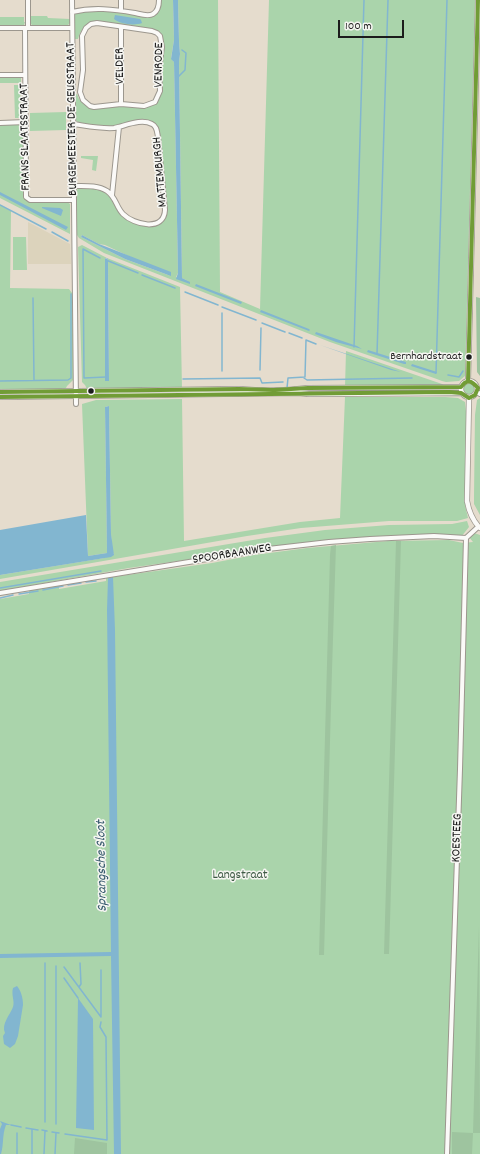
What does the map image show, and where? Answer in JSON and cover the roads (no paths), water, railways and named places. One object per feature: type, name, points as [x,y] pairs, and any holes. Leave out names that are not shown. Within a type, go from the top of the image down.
[{"type":"street","name":"FRANS SLAATSSTRAAT","points":[[28,0],[25,75],[27,199],[74,200]]},
{"type":"street","name":"BURGEMEESTER DE GEUSSTRAAT","points":[[72,0],[76,404]]},
{"type":"street","points":[[121,0],[121,10]]},
{"type":"street","points":[[72,12],[100,8],[121,10],[148,16],[153,15],[158,8],[159,0]]},
{"type":"street","points":[[468,381],[478,0]]},
{"type":"street","name":"VENRODE","points":[[96,23],[157,33],[162,39],[162,46],[159,70],[160,91],[155,102],[144,106],[121,104],[94,107],[90,106],[83,100],[80,92],[83,70],[81,43],[83,32],[91,24],[96,23]]},
{"type":"street","points":[[0,28],[72,28]]},
{"type":"street","name":"VELDER","points":[[121,28],[121,104]]},
{"type":"street","points":[[72,42],[81,43]]},
{"type":"street","points":[[0,75],[25,75]]},
{"type":"street","points":[[73,91],[80,92]]},
{"type":"street","points":[[0,122],[26,122]]},
{"type":"street","name":"MATTEMBURGH","points":[[73,124],[103,128],[119,127],[146,122],[153,124],[157,129],[165,210],[164,216],[160,222],[154,224],[133,221],[121,213],[112,194]]},
{"type":"street","points":[[74,186],[98,187],[112,194],[119,127]]},
{"type":"street","points":[[461,393],[461,387],[468,381]]},
{"type":"street","points":[[0,392],[76,391],[309,394],[461,393],[469,398],[478,393],[478,388],[475,384],[468,381]]},
{"type":"street","points":[[0,397],[76,397],[290,390],[308,388],[461,387]]},
{"type":"street","points":[[466,538],[479,527],[471,518],[467,501],[469,398]]},
{"type":"street","name":"SPOORBAANWEG","points":[[0,593],[268,549],[370,539],[434,536],[466,538]]},
{"type":"street","name":"KOESTEEG","points":[[447,1154],[460,777],[466,538]]},
{"type":"water","points":[[173,0],[178,0],[180,54],[182,278],[190,282],[190,284],[176,279],[178,273],[174,62],[171,59],[174,40]]},
{"type":"water","points":[[115,15],[140,19],[142,23],[123,23],[114,19]]},
{"type":"water","points":[[0,192],[68,227],[66,230],[0,195]]},
{"type":"water","points":[[42,207],[60,208],[63,210],[61,216]]},
{"type":"water","points":[[82,235],[99,244],[171,272],[171,276],[125,259],[81,237]]},
{"type":"water","points":[[105,258],[108,260],[109,381],[105,381]]},
{"type":"water","points":[[196,284],[242,302],[241,304],[195,286]]},
{"type":"water","points":[[261,310],[310,330],[309,331],[260,312]]},
{"type":"water","points":[[316,332],[362,349],[336,342],[315,334]]},
{"type":"water","points":[[320,345],[401,372],[391,370]]},
{"type":"water","points":[[368,350],[406,362],[406,364],[367,352]]},
{"type":"water","points":[[412,364],[437,372],[436,374],[411,366]]},
{"type":"water","points":[[109,406],[111,534],[114,555],[111,557],[0,575],[0,530],[86,515],[88,556],[107,553],[105,407]]},
{"type":"water","name":"Sprangsche Sloot","points":[[113,577],[115,630],[121,1154],[114,1154],[111,956],[0,958],[0,954],[111,952],[107,610],[108,578]]},
{"type":"water","points":[[17,986],[22,995],[23,1005],[18,1036],[15,1044],[10,1048],[4,1044],[4,1026],[12,1010],[13,988]]},
{"type":"water","points":[[78,998],[93,1019],[94,1130],[76,1128]]},
{"type":"water","points":[[0,1121],[11,1125],[6,1125],[1,1154],[0,1129],[2,1124]]},
{"type":"waterway","points":[[354,347],[364,0]]},
{"type":"waterway","points":[[377,354],[388,0]]},
{"type":"waterway","points":[[436,373],[447,0]]},
{"type":"waterway","points":[[178,77],[185,70],[186,53],[182,50]]},
{"type":"waterway","points":[[0,205],[46,229]]},
{"type":"waterway","points":[[52,232],[68,241]]},
{"type":"waterway","points":[[100,258],[83,249],[84,378],[106,377]]},
{"type":"waterway","points":[[107,259],[106,260],[138,273]]},
{"type":"waterway","points":[[142,275],[175,288]]},
{"type":"waterway","points":[[185,292],[218,305]]},
{"type":"waterway","points":[[0,381],[68,380],[71,378],[71,294]]},
{"type":"waterway","points":[[33,298],[34,380]]},
{"type":"waterway","points":[[222,307],[256,320]]},
{"type":"waterway","points":[[222,313],[222,371]]},
{"type":"waterway","points":[[262,323],[285,332]]},
{"type":"waterway","points":[[260,370],[261,328]]},
{"type":"waterway","points":[[289,333],[302,338]]},
{"type":"waterway","points":[[287,388],[288,378],[305,377],[306,340],[316,344]]},
{"type":"waterway","points":[[448,375],[459,377],[463,371]]},
{"type":"waterway","points":[[183,379],[260,378],[262,383],[283,382]]},
{"type":"waterway","points":[[304,378],[307,380],[412,378]]},
{"type":"waterway","points":[[0,588],[101,571]]},
{"type":"waterway","points":[[86,582],[96,581]]},
{"type":"waterway","points":[[68,585],[81,583]]},
{"type":"waterway","points":[[43,590],[63,586]]},
{"type":"waterway","points":[[19,594],[38,591]]},
{"type":"waterway","points":[[0,598],[13,595]]},
{"type":"waterway","points":[[45,963],[45,1122]]},
{"type":"waterway","points":[[79,987],[81,984],[80,963]]},
{"type":"waterway","points":[[56,966],[56,1124]]},
{"type":"waterway","points":[[64,967],[101,1017],[101,970]]},
{"type":"waterway","points":[[64,978],[78,998]]},
{"type":"waterway","points":[[65,1134],[107,1140],[106,1037],[100,1027],[101,1022]]},
{"type":"waterway","points":[[11,1125],[21,1127]]},
{"type":"waterway","points":[[26,1128],[38,1130]]},
{"type":"waterway","points":[[32,1129],[32,1154]]},
{"type":"waterway","points":[[42,1130],[47,1131]]},
{"type":"waterway","points":[[44,1154],[45,1131]]},
{"type":"waterway","points":[[52,1132],[59,1133]]},
{"type":"waterway","points":[[17,1133],[17,1154]]},
{"type":"waterway","points":[[55,1154],[56,1133]]},
{"type":"place","name":"Bernhardstraat","points":[[469,357]]},
{"type":"park label","name":"Langstraat","points":[[240,876]]}]
